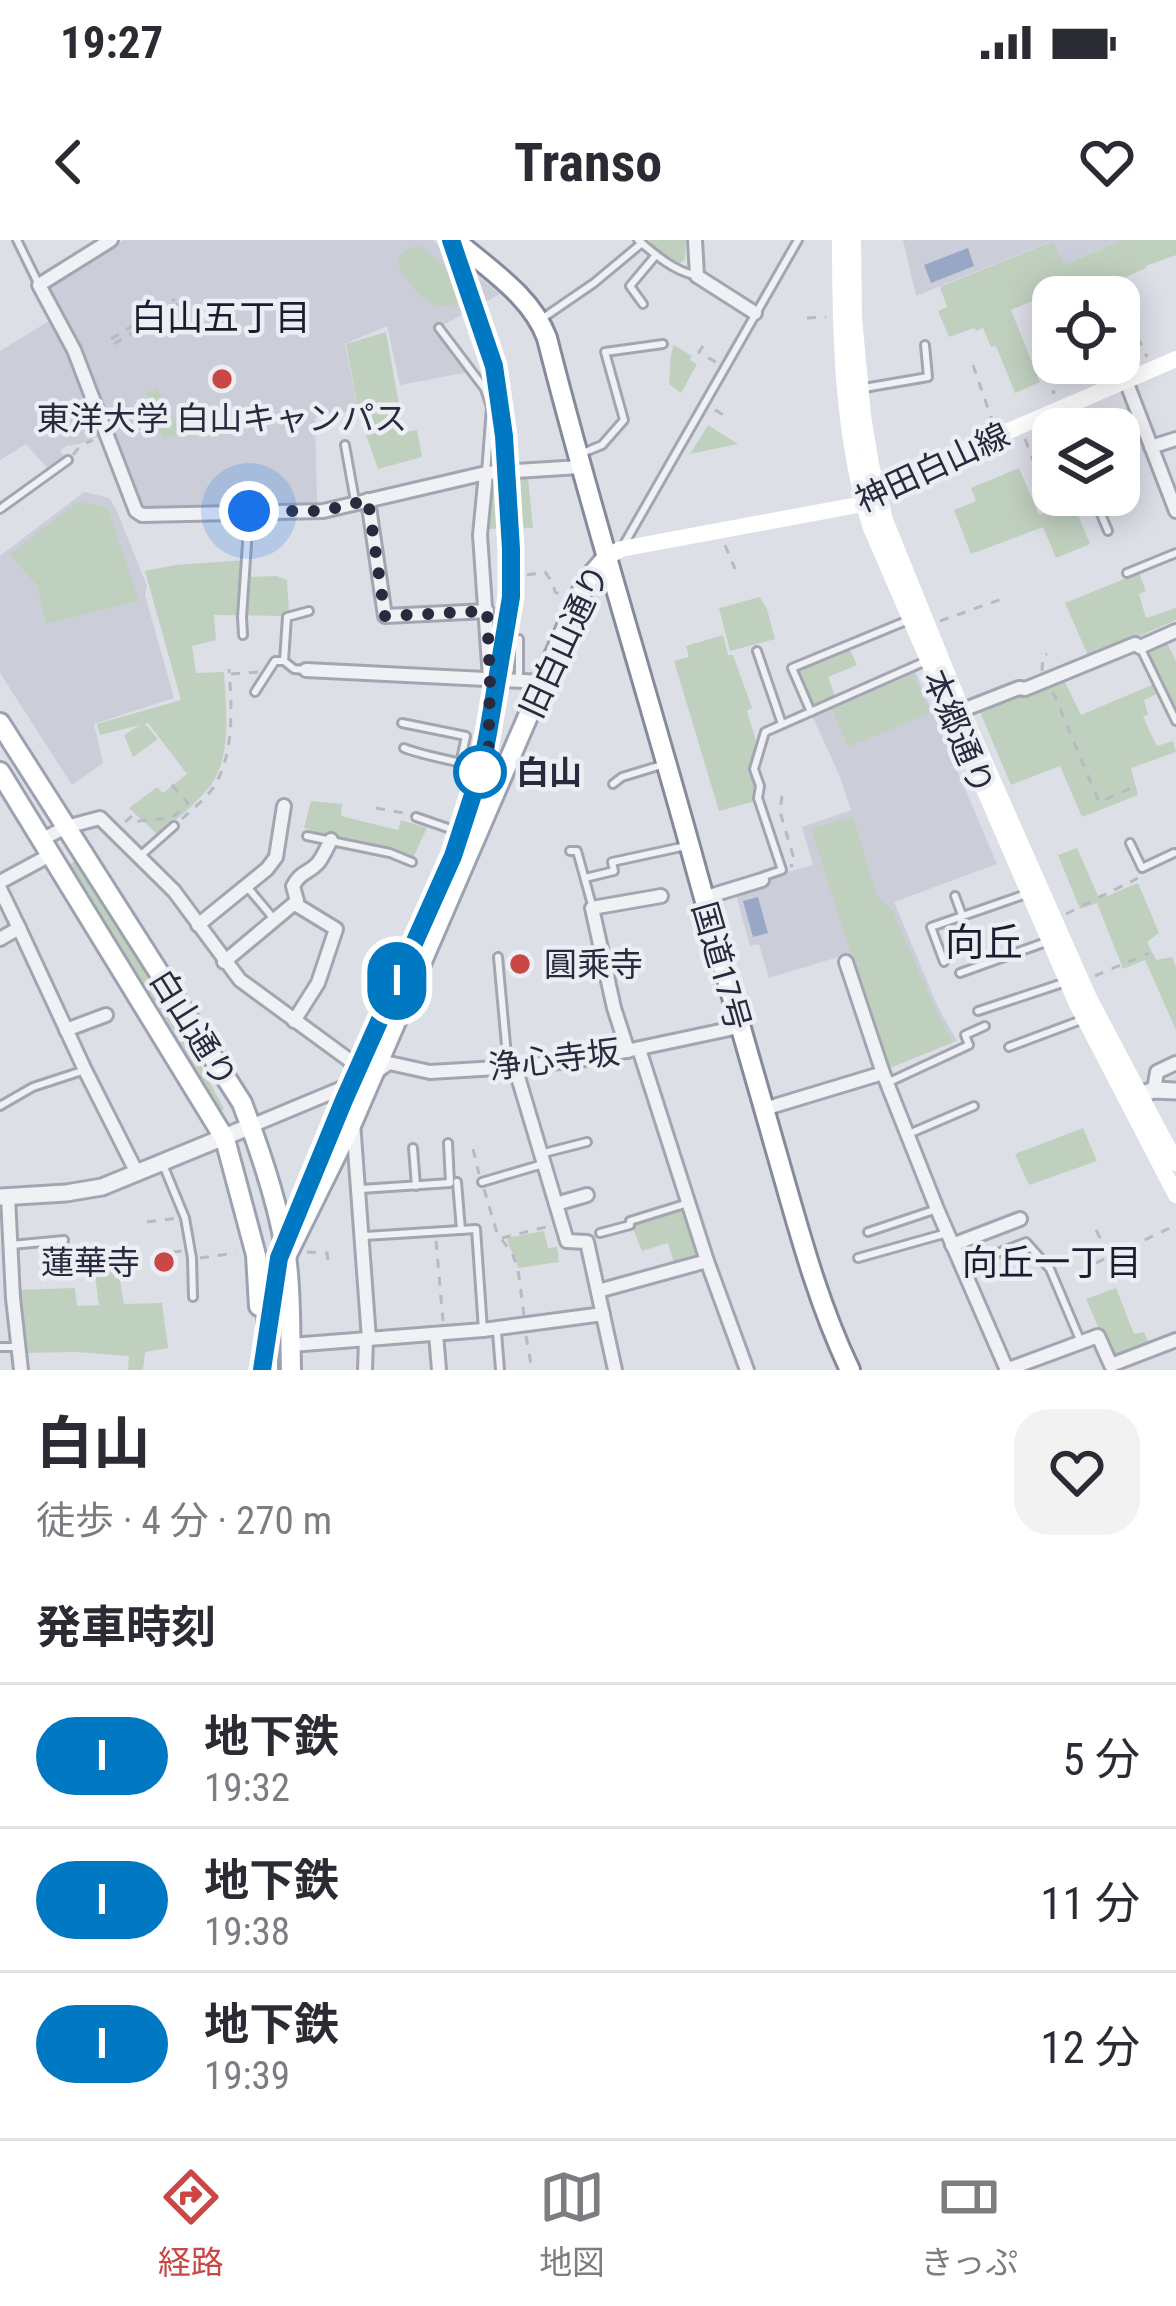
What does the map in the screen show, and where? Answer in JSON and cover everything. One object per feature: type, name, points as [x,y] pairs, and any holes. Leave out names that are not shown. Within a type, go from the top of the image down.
[{"type":"main road","name":"旧白山通り","points":[[264,1370],[271,1287],[296,1253],[475,838],[494,774],[544,682],[586,582],[614,553],[578,462],[540,320],[520,296],[455,240]]},
{"type":"main road","name":"本郷通り","points":[[840,240],[844,365],[863,504],[928,660],[956,712]]},
{"type":"main road","name":"本郷通り","points":[[853,240],[860,388],[876,488],[956,712],[1091,1016]]},
{"type":"main road","name":"神田白山線","points":[[1140,375],[1176,359]]},
{"type":"main road","name":"神田白山線","points":[[1069,408],[1120,384]]},
{"type":"main road","name":"神田白山線","points":[[614,553],[863,504],[876,488],[1032,423]]},
{"type":"main road","name":"国道17号","points":[[614,553],[665,764],[812,1274],[843,1366]]},
{"type":"main road","name":"白山通り","points":[[0,722],[242,1103],[280,1222],[296,1253],[291,1370]]},
{"type":"main road","name":"白山通り","points":[[0,772],[225,1139],[256,1255],[264,1370]]},
{"type":"main road","name":"本郷通り","points":[[1055,932],[1066,981],[1140,1095],[1176,1163]]},
{"type":"main road","name":"本郷通り","points":[[1140,1095],[1176,1195]]},
{"type":"street","points":[[111,240],[39,285],[74,350],[136,511],[142,515],[323,511],[486,473],[578,462]]},
{"type":"street","points":[[695,240],[697,276],[755,313]]},
{"type":"street","points":[[1127,384],[1172,490],[1176,512]]},
{"type":"street","points":[[1151,447],[1176,439]]},
{"type":"street","points":[[486,473],[480,535],[490,679]]},
{"type":"street","points":[[362,502],[385,616],[487,611]]},
{"type":"street","points":[[956,712],[1176,631]]},
{"type":"street","points":[[306,670],[544,682]]},
{"type":"street","points":[[198,925],[267,869],[278,854],[284,806]]},
{"type":"street","points":[[137,1173],[0,886],[66,827],[100,818],[174,891],[240,980],[371,1076]]},
{"type":"street","points":[[224,962],[295,904],[298,897],[292,886],[299,872],[317,863],[331,840]]},
{"type":"street","points":[[703,898],[762,880]]},
{"type":"street","points":[[661,896],[592,908],[614,1008],[634,1050],[747,1370]]},
{"type":"street","points":[[294,1021],[319,982],[336,929],[295,904]]},
{"type":"street","points":[[0,939],[20,928]]},
{"type":"street","points":[[846,962],[885,1078],[1006,1370],[1098,1336],[1111,1365],[1176,1340]]},
{"type":"street","points":[[66,1030],[106,1015]]},
{"type":"street","name":"浄心寺坂","points":[[251,1126],[389,1064],[430,1072],[512,1067],[593,1058],[740,1027]]},
{"type":"street","points":[[1140,1095],[1157,1072],[1176,1063]]},
{"type":"street","points":[[512,1067],[567,1241],[587,1241],[615,1370]]},
{"type":"street","points":[[764,1109],[885,1078]]},
{"type":"street","points":[[1140,1095],[1176,1091]]},
{"type":"street","points":[[352,1121],[368,1339],[365,1370]]},
{"type":"street","points":[[21,1370],[4,1197],[102,1187],[251,1126]]},
{"type":"street","points":[[556,1204],[587,1196]]},
{"type":"street","points":[[950,1239],[1020,1219]]},
{"type":"street","points":[[598,1291],[707,1261]]},
{"type":"street","points":[[291,1345],[440,1334],[603,1314]]},
{"type":"street","points":[[439,1370],[440,1334]]},
{"type":"lane","points":[[17,240],[39,285]]},
{"type":"lane","points":[[614,553],[798,240]]},
{"type":"lane","points":[[540,320],[594,283],[640,242],[684,273],[697,276]]},
{"type":"lane","points":[[643,304],[630,286],[656,255]]},
{"type":"lane","points":[[439,328],[485,389],[490,407],[486,473]]},
{"type":"lane","points":[[578,462],[602,445],[624,420],[605,352],[663,344]]},
{"type":"lane","points":[[860,388],[928,377],[925,345]]},
{"type":"lane","points":[[345,445],[362,502]]},
{"type":"lane","points":[[0,509],[68,460]]},
{"type":"lane","points":[[244,635],[249,511]]},
{"type":"lane","points":[[1102,516],[1108,531]]},
{"type":"lane","points":[[1127,572],[1176,553]]},
{"type":"lane","points":[[284,661],[287,617],[309,610]]},
{"type":"lane","points":[[811,712],[792,668],[911,620]]},
{"type":"lane","points":[[489,639],[519,639],[519,679]]},
{"type":"lane","points":[[856,642],[860,653]]},
{"type":"lane","points":[[1140,647],[1176,721]]},
{"type":"lane","points":[[758,651],[782,724]]},
{"type":"lane","points":[[762,880],[782,870],[758,797],[754,769],[765,732],[928,660]]},
{"type":"lane","points":[[255,692],[274,661],[306,670]]},
{"type":"lane","points":[[402,723],[466,736],[460,764]]},
{"type":"lane","points":[[404,748],[494,774]]},
{"type":"lane","points":[[613,784],[665,764]]},
{"type":"lane","points":[[416,817],[475,838]]},
{"type":"lane","points":[[140,856],[174,826]]},
{"type":"lane","points":[[307,836],[412,862]]},
{"type":"lane","points":[[1130,843],[1142,868],[1175,855]]},
{"type":"lane","points":[[585,878],[614,872],[612,862],[689,845]]},
{"type":"lane","points":[[570,851],[578,850],[592,908]]},
{"type":"lane","points":[[245,885],[275,920]]},
{"type":"lane","points":[[944,962],[931,927],[1034,891]]},
{"type":"lane","points":[[955,896],[962,916]]},
{"type":"lane","points":[[959,973],[1055,932]]},
{"type":"lane","points":[[498,957],[512,1067]]},
{"type":"lane","points":[[978,1011],[1066,981]]},
{"type":"lane","points":[[1009,1047],[1091,1016]]},
{"type":"lane","points":[[885,1078],[969,1045],[965,1035],[985,1026]]},
{"type":"lane","points":[[0,1106],[33,1088],[85,1070]]},
{"type":"lane","points":[[908,1134],[974,1106]]},
{"type":"lane","points":[[482,1182],[587,1142]]},
{"type":"lane","points":[[357,1189],[450,1183],[448,1143]]},
{"type":"lane","points":[[413,1148],[416,1186]]},
{"type":"lane","points":[[162,1164],[185,1218],[193,1297]]},
{"type":"lane","points":[[458,1182],[461,1231]]},
{"type":"lane","points":[[600,1233],[688,1203]]},
{"type":"lane","points":[[868,1232],[937,1209]]},
{"type":"lane","points":[[360,1237],[476,1229],[500,1370]]},
{"type":"lane","points":[[858,1258],[950,1239]]},
{"type":"lane","points":[[10,1245],[64,1240]]},
{"type":"lane","points":[[962,1267],[1026,1242],[1050,1269],[1081,1342]]},
{"type":"lane","points":[[0,1347],[18,1347]]},
{"type":"path","points":[[113,341],[177,302]]},
{"type":"path","points":[[807,318],[828,317]]},
{"type":"path","points":[[1140,342],[1153,369]]},
{"type":"path","points":[[703,346],[699,352],[724,367]]},
{"type":"path","points":[[973,365],[998,436]]},
{"type":"path","points":[[703,403],[729,418]]},
{"type":"path","points":[[1020,427],[1032,458]]},
{"type":"path","points":[[68,460],[80,446],[106,435]]},
{"type":"path","points":[[724,543],[735,568]]},
{"type":"path","points":[[527,574],[544,572],[555,592],[567,598]]},
{"type":"path","points":[[938,622],[1001,599]]},
{"type":"path","points":[[174,826],[219,777],[229,740],[229,672],[269,671]]},
{"type":"path","points":[[490,679],[488,736],[494,774]]},
{"type":"path","points":[[1048,680],[1099,802],[1132,788]]},
{"type":"path","points":[[488,736],[499,715]]},
{"type":"path","points":[[115,831],[133,814],[138,820],[172,818],[188,803],[171,784]]},
{"type":"path","points":[[782,796],[780,812],[794,859],[794,865],[783,868]]},
{"type":"path","points":[[376,808],[416,817]]},
{"type":"path","points":[[1055,932],[1138,878],[1142,868]]},
{"type":"path","points":[[1093,976],[1149,953]]},
{"type":"path","points":[[473,1149],[500,1239],[518,1270],[532,1370]]},
{"type":"path","points":[[147,1222],[185,1218]]},
{"type":"path","points":[[500,1239],[562,1224]]},
{"type":"path","points":[[1096,1262],[1176,1225]]},
{"type":"path","points":[[1096,1230],[1110,1256]]},
{"type":"path","points":[[435,1233],[440,1334]]},
{"type":"path","points":[[155,1254],[190,1250]]},
{"type":"path","points":[[196,1258],[236,1253]]},
{"type":"path","points":[[296,1253],[327,1253],[328,1268]]},
{"type":"shaded area","name":"東洋大学 白山キャンパス","points":[[124,240],[433,240],[500,294],[436,329],[469,372],[400,385],[387,326],[345,344],[358,410],[315,418],[317,502],[144,507],[80,347],[49,291],[50,285]]},
{"type":"shaded area","points":[[903,240],[1122,240],[1063,265],[1052,241],[916,296]]},
{"type":"shaded area","name":"東洋大学 白山キャンパス","points":[[51,320],[102,435],[67,446],[60,451],[64,456],[47,468],[26,444],[0,460],[0,351]]},
{"type":"shaded area","points":[[84,492],[109,498],[116,509],[147,586],[145,595],[174,698],[94,724],[103,763],[72,785],[0,673],[0,556]]},
{"type":"shaded area","points":[[915,671],[997,864],[894,902],[957,1041],[888,1069],[848,954],[769,978],[759,944],[750,946],[736,895],[768,886],[767,878],[813,865],[802,827],[851,810],[812,715]]},
{"type":"green space","points":[[650,240],[686,240],[685,259],[680,263],[668,258]]},
{"type":"green space","points":[[1122,240],[1176,240],[1176,255],[1128,276],[1032,276],[1032,301],[1011,310],[1035,384],[1015,393],[996,346],[991,347],[983,328],[949,337],[938,311],[947,307],[940,287],[1053,241],[1064,265]]},
{"type":"green space","points":[[414,246],[469,286],[471,293],[446,306],[424,298],[399,265],[398,256]]},
{"type":"green space","points":[[386,332],[404,432],[417,430],[422,457],[378,469],[359,414],[346,344]]},
{"type":"green space","points":[[674,345],[697,364],[681,393],[669,384]]},
{"type":"green space","points":[[157,388],[175,421],[197,419],[199,435],[163,437],[146,392]]},
{"type":"green space","points":[[240,414],[241,433],[202,437],[200,418]]},
{"type":"green space","points":[[708,425],[738,444],[690,454]]},
{"type":"green space","points":[[1019,468],[1032,499],[1032,516],[1078,516],[1090,544],[1056,558],[1043,527],[971,554],[954,510],[976,501],[971,488]]},
{"type":"green space","points":[[528,478],[533,528],[488,529],[490,479]]},
{"type":"green space","points":[[78,502],[107,507],[139,601],[46,624],[37,586],[10,554]]},
{"type":"green space","points":[[246,560],[245,577],[287,580],[289,612],[284,616],[214,615],[216,640],[192,646],[196,673],[224,672],[224,750],[207,790],[158,835],[129,808],[157,787],[163,793],[187,774],[148,723],[158,739],[133,757],[124,735],[140,725],[100,735],[97,724],[181,700],[145,571]]},
{"type":"green space","points":[[1139,573],[1146,591],[1139,594],[1146,618],[1176,608],[1176,620],[1089,658],[1065,603]]},
{"type":"green space","points":[[760,597],[775,639],[730,651],[719,608]]},
{"type":"green space","points":[[723,635],[752,708],[747,711],[756,741],[750,766],[757,787],[756,801],[719,811],[674,661],[689,657],[686,646]]},
{"type":"green space","points":[[1167,643],[1176,661],[1176,713],[1146,651]]},
{"type":"green space","points":[[849,648],[857,665],[828,677],[835,696],[811,705],[796,670]]},
{"type":"green space","points":[[914,674],[930,713],[848,747],[832,709]]},
{"type":"green space","points":[[1064,680],[1081,715],[1154,684],[1159,693],[1144,700],[1148,714],[1143,717],[1157,746],[1173,741],[1176,752],[1131,768],[1138,795],[1082,817],[1060,766],[1011,785],[980,712]]},
{"type":"green space","points":[[311,801],[342,804],[341,816],[398,830],[401,820],[427,828],[412,860],[392,850],[304,828]]},
{"type":"green space","points":[[853,816],[877,896],[893,911],[953,1042],[888,1068],[811,829]]},
{"type":"green space","points":[[1077,848],[1098,896],[1138,883],[1159,933],[1147,942],[1156,960],[1172,957],[1176,967],[1176,1030],[1145,960],[1123,969],[1097,903],[1080,909],[1058,855]]},
{"type":"green space","points":[[76,860],[173,1014],[224,1109],[220,1111],[69,865]]},
{"type":"green space","points":[[1083,1128],[1097,1161],[1029,1185],[1015,1154]]},
{"type":"green space","points":[[685,1207],[697,1259],[675,1266],[668,1243],[642,1251],[631,1224]]},
{"type":"green space","points":[[544,1231],[548,1248],[557,1247],[559,1262],[518,1268],[507,1238]]},
{"type":"green space","points":[[116,1257],[124,1304],[162,1303],[168,1348],[145,1352],[143,1370],[128,1370],[129,1356],[22,1353],[16,1290],[75,1288],[77,1306],[99,1305],[93,1261]]},
{"type":"green space","points":[[1116,1288],[1134,1334],[1144,1332],[1151,1347],[1113,1361],[1086,1299]]},
{"type":"water","points":[[968,248],[974,266],[931,283],[924,265]]},
{"type":"water","points":[[758,897],[768,933],[753,937],[743,901]]},
{"type":"metro line","name":"I","points":[[262,1370],[279,1258],[466,818],[481,770],[511,597],[504,436],[494,366],[451,240]]},
{"type":"place","name":"東洋大学 白山キャンパス","points":[[222,379]]},
{"type":"place","name":"白山","points":[[480,772]]},
{"type":"place","name":"圓乘寺","points":[[520,964]]},
{"type":"place","name":"蓮華寺","points":[[164,1262]]},
{"type":"district","name":"白山五丁目","points":[[221,317]]},
{"type":"district","name":"向丘","points":[[984,942]]},
{"type":"district","name":"向丘一丁目","points":[[1052,1262]]},
{"type":"route","points":[[249,511],[323,511],[368,500],[385,616],[487,611],[488,770],[480,772]]}]
